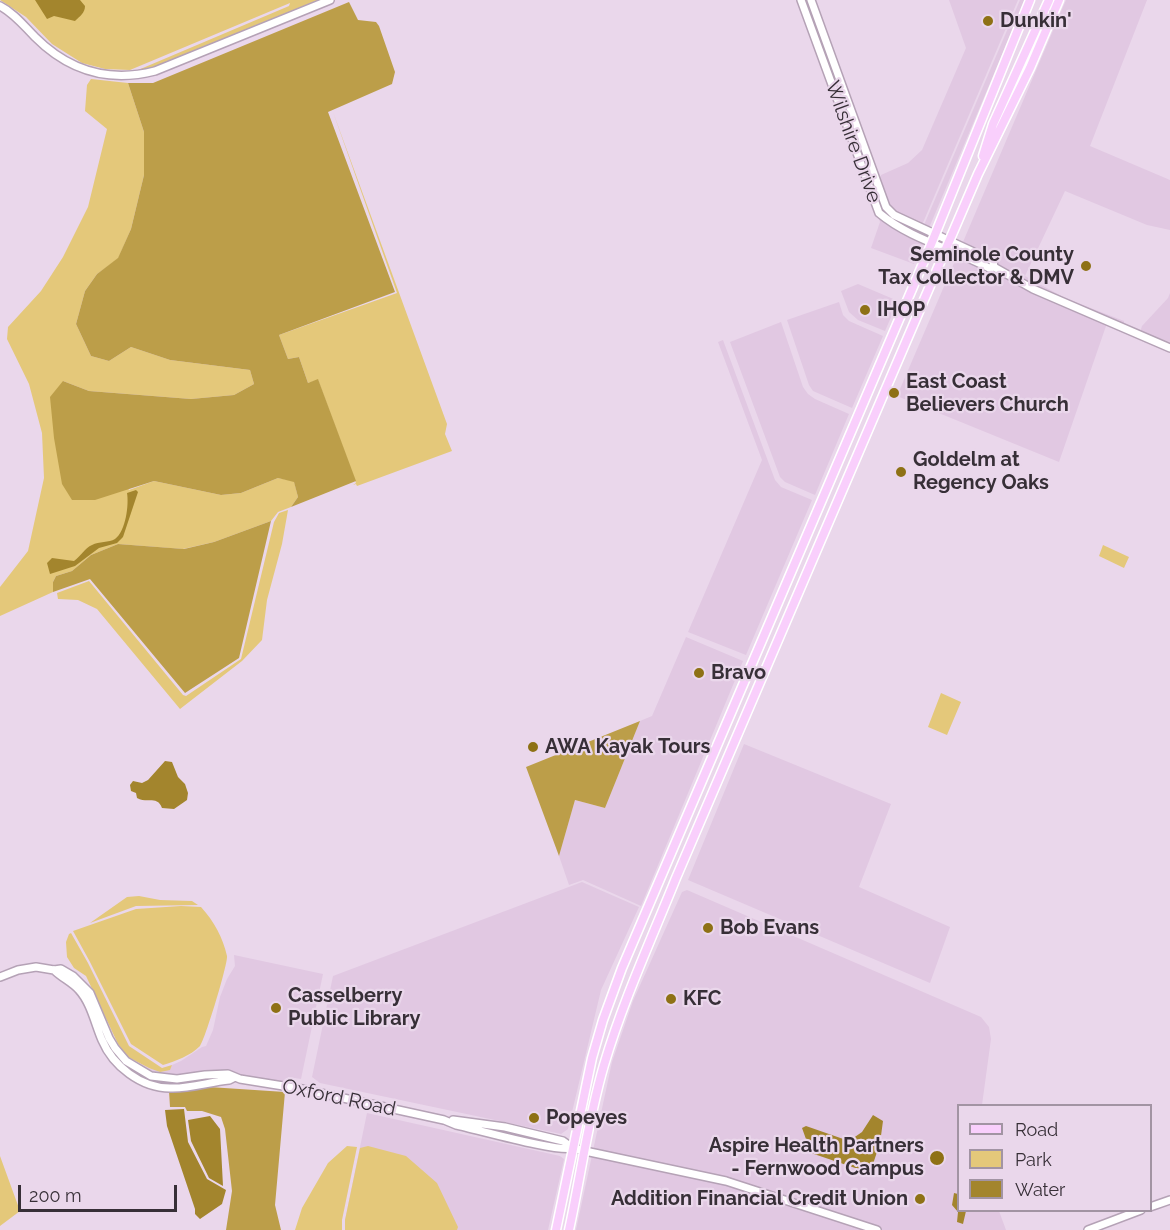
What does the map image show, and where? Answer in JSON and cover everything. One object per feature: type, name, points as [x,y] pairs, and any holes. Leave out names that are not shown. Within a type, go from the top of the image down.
[{"type":"main road","points":[[556,1230],[592,1058],[619,978],[933,238],[1030,0]]},
{"type":"main road","points":[[978,174],[993,124],[1049,0]]},
{"type":"main road","points":[[569,1230],[596,1094],[615,1030],[676,878],[947,244],[978,174],[1030,68],[1059,0]]},
{"type":"main road","points":[[871,385],[867,407],[874,416]]},
{"type":"main road","points":[[856,456],[861,429],[858,414]]},
{"type":"main road","points":[[761,640],[762,651],[769,660]]},
{"type":"main road","points":[[753,661],[758,686]]},
{"type":"main road","points":[[619,978],[618,1002],[623,1010]]},
{"type":"main road","points":[[608,1008],[615,1030]]},
{"type":"street","points":[[0,6],[50,51],[65,61],[86,71],[128,76],[155,71],[330,0]]},
{"type":"street","name":"Wilshire Drive","points":[[801,0],[874,205],[879,213],[947,244],[993,261],[994,267],[1033,289],[1170,348]]},
{"type":"street","name":"Wilshire Drive","points":[[811,0],[883,201],[892,219]]},
{"type":"street","points":[[806,13],[814,9]]},
{"type":"street","name":"Oxford Road","points":[[0,977],[26,968],[61,969],[82,984],[95,1003],[109,1038],[126,1061],[151,1077],[168,1080],[228,1074],[233,1078],[302,1089],[444,1120],[505,1127],[563,1141],[573,1148],[585,1151],[726,1181],[868,1229],[877,1230]]},
{"type":"street","points":[[1152,1206],[1170,1200]]},
{"type":"street","points":[[1088,1230],[1136,1212]]},
{"type":"shaded area","points":[[949,0],[1018,0],[922,225],[899,214],[887,202],[879,180],[881,175],[908,163],[922,150],[966,48]]},
{"type":"shaded area","points":[[1020,0],[1025,0],[929,228],[924,225]]},
{"type":"shaded area","points":[[1066,0],[1147,0],[1090,146],[1170,180],[1170,230],[1147,225],[1065,191],[1025,276],[1065,298],[1124,321],[1124,325],[1035,287],[997,265],[995,258],[963,242]]},
{"type":"shaded area","points":[[349,2],[358,20],[376,22],[379,26],[395,72],[392,84],[328,112],[395,292],[279,335],[288,359],[299,357],[308,383],[318,379],[356,481],[291,507],[298,497],[294,482],[278,478],[241,493],[221,495],[154,481],[95,500],[72,500],[62,484],[50,397],[63,381],[89,391],[191,399],[234,395],[254,384],[250,370],[170,360],[131,347],[109,361],[91,356],[76,324],[85,291],[97,274],[118,258],[131,229],[144,175],[144,132],[128,83],[153,83]]},
{"type":"shaded area","points":[[878,217],[890,226],[924,242],[914,264],[871,248],[880,222]]},
{"type":"shaded area","points":[[957,256],[993,270],[1031,292],[1109,325],[1106,326],[1059,462],[897,396]]},
{"type":"shaded area","points":[[858,284],[898,301],[885,331],[858,320],[849,312],[841,291]]},
{"type":"shaded area","points":[[1170,293],[1170,342],[1140,332],[1142,326]]},
{"type":"shaded area","points":[[839,302],[843,315],[849,321],[883,336],[852,408],[813,391],[787,320]]},
{"type":"shaded area","points":[[781,322],[803,387],[808,394],[849,414],[815,495],[785,482],[780,477],[730,342]]},
{"type":"shaded area","points":[[723,340],[775,480],[781,487],[812,500],[746,655],[688,632],[762,460],[718,342]]},
{"type":"shaded area","points":[[271,521],[239,658],[185,693],[90,579],[53,592],[53,582],[56,576],[72,571],[91,555],[118,544],[184,549],[214,542]]},
{"type":"shaded area","points":[[686,637],[743,661],[641,906],[583,880],[569,885],[559,856],[575,800],[605,808],[640,721],[652,716]]},
{"type":"shaded area","points":[[640,721],[605,808],[575,800],[559,856],[526,767]]},
{"type":"shaded area","points":[[744,744],[891,804],[859,887],[950,927],[930,983],[688,880]]},
{"type":"shaded area","points":[[582,882],[639,907],[601,990],[568,1129],[561,1134],[320,1083],[312,1077],[333,976]]},
{"type":"shaded area","points":[[687,890],[981,1017],[989,1027],[991,1039],[982,1104],[957,1104],[957,1212],[999,1212],[1006,1230],[576,1230],[612,1062],[633,1001],[682,892]]},
{"type":"shaded area","points":[[234,955],[323,974],[301,1079],[288,1077],[286,1084],[241,1077],[177,1077],[152,1074],[133,1062],[132,1059],[149,1068],[169,1070],[172,1065],[206,1046],[213,1030],[220,997],[235,966]]},
{"type":"shaded area","points":[[209,1087],[285,1092],[275,1205],[281,1230],[226,1230],[232,1191],[225,1129],[221,1117],[202,1111],[187,1111],[185,1107],[170,1107],[169,1091]]},
{"type":"shaded area","points":[[367,1113],[560,1156],[564,1159],[548,1230],[345,1230],[345,1220]]},
{"type":"green space","points":[[0,0],[322,0],[154,68],[131,73],[289,6],[290,3],[130,70],[105,69],[82,63],[52,44],[26,17]]},
{"type":"green space","points":[[91,79],[128,83],[144,132],[144,175],[131,229],[118,259],[97,274],[85,291],[76,324],[91,356],[109,361],[131,347],[170,360],[250,370],[254,384],[234,395],[191,399],[89,391],[63,381],[129,490],[154,481],[221,495],[241,493],[278,478],[294,481],[298,497],[291,507],[278,512],[271,521],[214,542],[183,549],[118,544],[91,555],[72,571],[56,576],[53,582],[53,592],[0,616],[0,587],[28,551],[44,478],[42,433],[29,384],[7,339],[8,327],[41,291],[63,257],[88,207],[107,129],[85,111],[87,85]]},
{"type":"green space","points":[[333,112],[447,424],[445,434],[452,451],[357,486],[353,485],[356,483],[318,380],[308,383],[299,357],[288,359],[279,335],[397,293]]},
{"type":"green space","points":[[288,510],[282,544],[267,600],[262,640],[242,661],[180,709],[97,609],[78,600],[58,599],[57,593],[89,581],[186,696],[241,659],[274,522],[279,513]]},
{"type":"green space","points":[[1103,545],[1129,557],[1124,568],[1099,556]]},
{"type":"green space","points":[[941,693],[961,702],[947,735],[928,727]]},
{"type":"green space","points":[[139,896],[160,900],[192,901],[198,905],[136,906],[90,923],[127,897]]},
{"type":"green space","points":[[201,907],[206,912],[220,936],[227,956],[203,1041],[196,1050],[163,1065],[131,1044],[73,931],[136,909]]},
{"type":"green space","points":[[71,933],[129,1046],[162,1068],[172,1065],[170,1070],[160,1072],[149,1068],[128,1057],[118,1044],[86,976],[74,968],[67,957],[66,942]]},
{"type":"green space","points":[[347,1146],[357,1147],[342,1230],[295,1230],[302,1208],[328,1163]]},
{"type":"green space","points":[[368,1146],[406,1156],[437,1183],[458,1227],[457,1230],[345,1230],[360,1148]]},
{"type":"green space","points":[[0,1156],[20,1211],[0,1226]]},
{"type":"water","points":[[35,0],[80,0],[85,8],[75,21],[54,16],[47,19]]},
{"type":"water","points":[[136,490],[138,492],[123,537],[117,543],[99,548],[75,566],[50,574],[47,563],[52,558],[74,561],[92,545],[115,539],[124,524],[128,504],[127,493]]},
{"type":"water","points":[[165,761],[172,762],[188,793],[187,800],[174,809],[162,808],[155,801],[141,800],[137,798],[136,793],[131,791],[130,785],[133,781],[142,783],[148,780]]},
{"type":"water","points":[[184,1109],[188,1142],[207,1179],[226,1190],[222,1204],[200,1219],[195,1214],[167,1126],[165,1110]]},
{"type":"water","points":[[873,1115],[883,1121],[880,1143],[870,1173],[811,1153],[802,1128],[806,1126],[849,1141],[862,1132]]},
{"type":"water","points":[[210,1116],[220,1129],[223,1186],[209,1178],[191,1141],[188,1120]]},
{"type":"water","points":[[954,1193],[957,1194],[957,1211],[952,1205]]},
{"type":"water","points":[[958,1212],[966,1212],[963,1224],[957,1222]]},
{"type":"place","name":"Dunkin'","points":[[988,21]]},
{"type":"place","name":"Seminole County Tax Collector & DMV","points":[[1086,266]]},
{"type":"place","name":"IHOP","points":[[865,310]]},
{"type":"place","name":"East Coast Believers Church","points":[[894,393]]},
{"type":"place","name":"Goldelm at Regency Oaks","points":[[901,472]]},
{"type":"place","name":"Bravo","points":[[699,673]]},
{"type":"place","name":"AWA Kayak Tours","points":[[533,747]]},
{"type":"place","name":"Bob Evans","points":[[708,928]]},
{"type":"place","name":"KFC","points":[[671,999]]},
{"type":"place","name":"Casselberry Public Library","points":[[276,1008]]},
{"type":"place","name":"Popeyes","points":[[534,1118]]},
{"type":"place","name":"Aspire Health Partners - Fernwood Campus","points":[[937,1158]]},
{"type":"place","name":"Addition Financial Credit Union","points":[[920,1199]]}]
